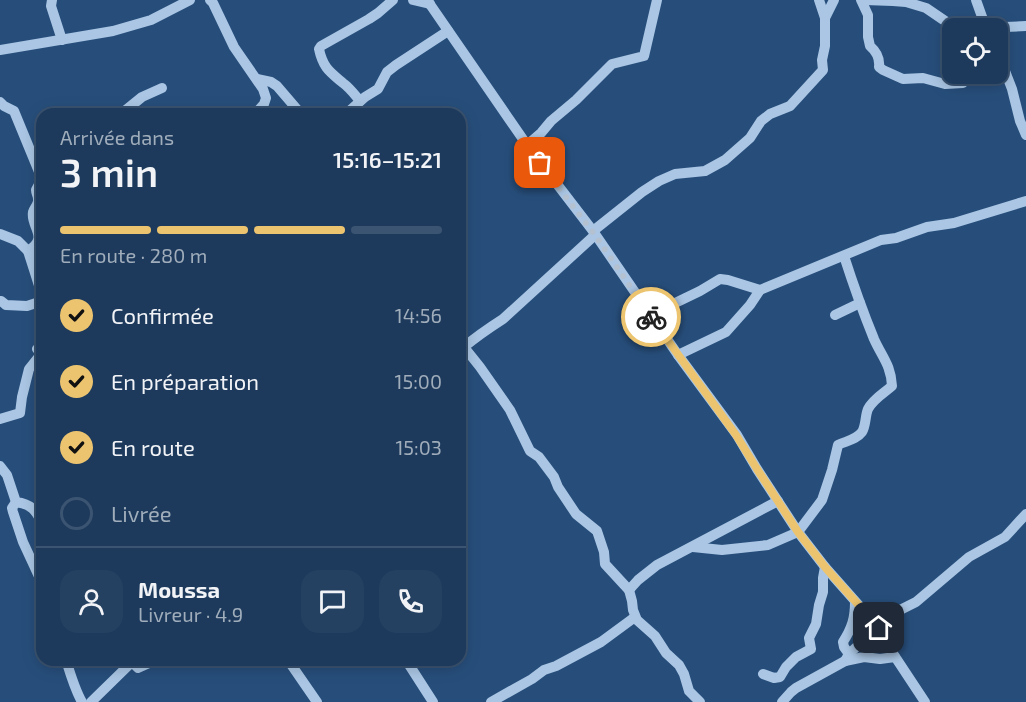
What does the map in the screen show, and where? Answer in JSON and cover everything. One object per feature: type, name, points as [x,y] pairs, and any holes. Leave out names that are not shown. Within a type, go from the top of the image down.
[{"type":"street","points":[[52,0],[51,6],[62,40]]},
{"type":"street","points":[[0,50],[113,31],[152,20],[190,0]]},
{"type":"street","points":[[210,0],[234,47],[263,89],[266,98],[260,108]]},
{"type":"street","points":[[360,101],[344,83],[332,76],[324,64],[319,49],[369,20],[393,0]]},
{"type":"street","points":[[413,0],[428,2],[527,145],[594,233],[678,356],[736,435],[798,532],[825,567],[879,628],[925,702]]},
{"type":"street","points":[[527,145],[612,64],[644,56],[657,0]]},
{"type":"street","points":[[466,345],[503,319],[594,233],[642,192],[675,174],[705,171],[725,160],[750,138],[761,121],[770,114],[790,106],[823,70],[825,18],[819,0]]},
{"type":"street","points":[[825,18],[833,0],[845,0]]},
{"type":"street","points":[[942,19],[926,8],[906,2],[863,0],[868,15],[870,46],[880,60],[879,67],[903,79],[923,78],[942,83]]},
{"type":"street","points":[[976,0],[982,18]]},
{"type":"street","points":[[1008,26],[1026,26]]},
{"type":"street","points":[[352,108],[378,89],[387,72],[448,31]]},
{"type":"street","points":[[1008,78],[1026,135]]},
{"type":"street","points":[[256,80],[271,82],[277,86],[296,108]]},
{"type":"street","points":[[128,108],[142,97],[162,88]]},
{"type":"street","points":[[0,102],[14,111],[36,152]]},
{"type":"street","points":[[678,356],[726,332],[750,306],[760,290],[881,240],[897,238],[927,227],[954,223],[1026,201]]},
{"type":"street","points":[[36,205],[33,213],[36,224]]},
{"type":"street","points":[[0,234],[18,242],[28,251],[36,276]]},
{"type":"street","points":[[28,251],[36,244]]},
{"type":"street","points":[[693,547],[722,550],[768,545],[798,532],[822,500],[837,446],[861,434],[869,407],[892,386],[888,364],[876,342],[843,256]]},
{"type":"street","points":[[652,318],[718,280],[728,280],[760,290]]},
{"type":"street","points":[[1,301],[6,304],[27,306],[36,303]]},
{"type":"street","points":[[835,315],[860,303]]},
{"type":"street","points":[[466,352],[480,367],[510,410],[530,451],[539,457],[554,477],[576,514],[597,531],[603,545],[605,564],[628,590],[635,617],[655,636],[666,653],[679,665],[689,691],[699,702]]},
{"type":"street","points":[[0,419],[20,413],[29,369],[36,360]]},
{"type":"street","points":[[0,465],[7,475],[16,502]]},
{"type":"street","points":[[628,590],[657,565],[778,501]]},
{"type":"street","points":[[16,502],[36,512]]},
{"type":"street","points":[[16,502],[12,508],[13,512],[36,570]]},
{"type":"street","points":[[782,702],[796,688],[847,657],[871,633],[900,610],[916,602],[969,557],[1005,537],[1026,514]]},
{"type":"street","points":[[763,674],[774,678],[780,677],[796,657],[812,648],[809,638],[816,624],[823,592],[822,578],[825,567]]},
{"type":"street","points":[[847,657],[843,642],[855,617],[855,602]]},
{"type":"street","points":[[491,702],[544,670],[601,642],[635,617]]},
{"type":"street","points":[[847,657],[880,659],[895,657]]},
{"type":"street","points":[[68,666],[76,692],[82,702]]},
{"type":"street","points":[[90,702],[128,666]]},
{"type":"street","points":[[292,666],[317,702]]},
{"type":"street","points":[[410,666],[433,702]]},
{"type":"way so far","points":[[540,163],[595,235],[651,317]]},
{"type":"route","points":[[651,317],[736,435],[798,532],[825,567],[879,628]]}]
